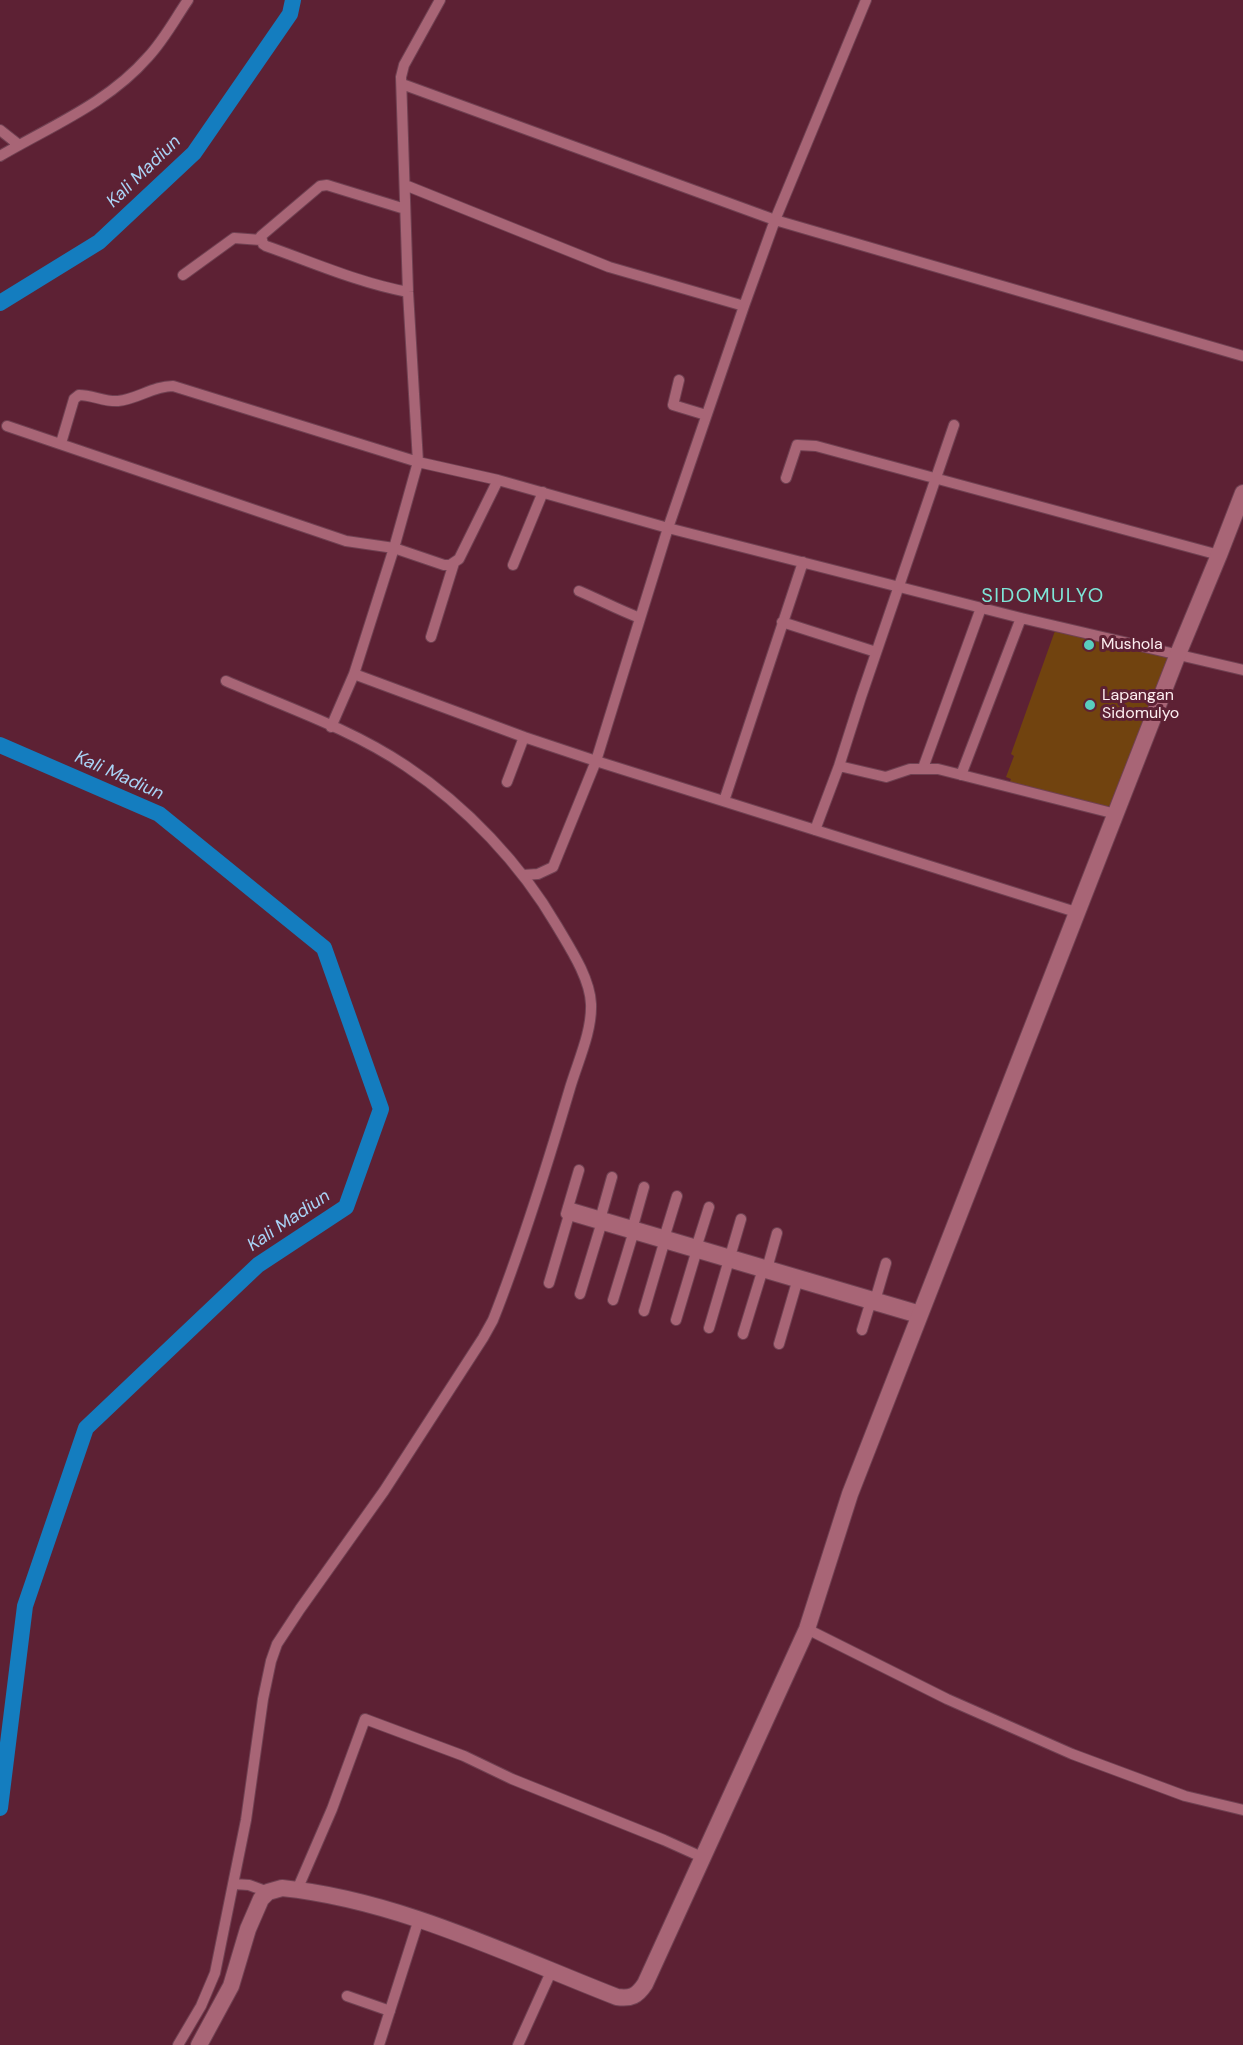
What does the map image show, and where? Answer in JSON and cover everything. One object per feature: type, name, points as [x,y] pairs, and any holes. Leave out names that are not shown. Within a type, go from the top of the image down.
[{"type":"main road","points":[[200,2045],[231,1986],[248,1929],[261,1899],[268,1892],[282,1888],[368,1903],[419,1919],[617,1997],[629,1999],[639,1994],[704,1858],[807,1629],[850,1494],[1243,493]]},
{"type":"street","points":[[0,156],[72,117],[101,98],[130,74],[148,57],[188,0]]},
{"type":"street","points":[[331,727],[354,674],[394,548],[418,462],[408,292],[401,77],[404,64],[440,0]]},
{"type":"street","points":[[523,875],[538,874],[553,867],[596,761],[668,528],[744,306],[775,220],[866,0]]},
{"type":"street","points":[[402,84],[775,220],[1243,356]]},
{"type":"street","points":[[0,130],[19,145]]},
{"type":"street","points":[[405,184],[609,267],[744,306]]},
{"type":"street","points":[[261,240],[261,236],[320,186],[327,185],[405,209]]},
{"type":"street","points":[[183,275],[234,238],[261,240],[266,246],[386,288],[408,292]]},
{"type":"street","points":[[679,380],[673,405],[706,415]]},
{"type":"street","points":[[61,443],[74,399],[80,394],[114,401],[127,399],[162,386],[173,386],[418,462],[498,480],[668,528],[981,608],[1243,670]]},
{"type":"street","points":[[815,830],[839,766],[954,425]]},
{"type":"street","points":[[7,426],[346,541],[394,548],[444,565],[454,563],[459,559],[498,480]]},
{"type":"street","points":[[786,478],[795,447],[798,444],[816,446],[1220,555]]},
{"type":"street","points":[[513,565],[543,492]]},
{"type":"street","points":[[724,801],[803,562]]},
{"type":"street","points":[[431,637],[454,563]]},
{"type":"street","points":[[579,591],[610,607],[640,618]]},
{"type":"street","points":[[923,768],[981,608]]},
{"type":"street","points":[[962,775],[1021,618]]},
{"type":"street","points":[[782,622],[876,652]]},
{"type":"street","points":[[354,674],[596,761],[1078,913]]},
{"type":"street","points":[[178,2045],[201,2006],[215,1973],[246,1820],[263,1700],[271,1661],[278,1644],[300,1609],[390,1482],[493,1320],[549,1159],[589,1028],[591,1004],[588,989],[575,957],[543,900],[461,807],[397,761],[359,739],[226,681]]},
{"type":"street","points":[[507,782],[524,737]]},
{"type":"street","points":[[839,766],[886,777],[910,769],[938,769],[1116,814]]},
{"type":"street","points":[[549,1283],[579,1170]]},
{"type":"street","points":[[580,1294],[612,1178]]},
{"type":"street","points":[[613,1300],[644,1187]]},
{"type":"street","points":[[644,1311],[677,1196]]},
{"type":"street","points":[[676,1320],[709,1207]]},
{"type":"street","points":[[568,1211],[920,1314]]},
{"type":"street","points":[[709,1328],[734,1260],[741,1219]]},
{"type":"street","points":[[743,1334],[777,1233]]},
{"type":"street","points":[[862,1330],[886,1263]]},
{"type":"street","points":[[765,1269],[797,1282],[873,1300]]},
{"type":"street","points":[[779,1344],[797,1282]]},
{"type":"street","points":[[807,1629],[947,1700],[1072,1754],[1185,1796],[1243,1810]]},
{"type":"street","points":[[297,1890],[332,1809],[365,1719],[465,1756],[512,1779],[704,1858]]},
{"type":"street","points":[[234,1884],[249,1885],[268,1892]]},
{"type":"street","points":[[379,2045],[419,1919]]},
{"type":"street","points":[[518,2045],[551,1972]]},
{"type":"street","points":[[347,1996],[390,2011]]},
{"type":"shaded area","name":"Lapangan Sidomulyo","points":[[1056,628],[1170,655],[1109,809],[1008,786],[1011,779],[1006,777],[1014,756],[1011,754]]},
{"type":"waterway","name":"Kali Madiun","points":[[0,303],[99,242],[194,153],[290,14],[293,0]]},
{"type":"waterway","name":"Kali Madiun","points":[[0,745],[159,814],[324,948],[381,1109],[346,1207],[258,1265],[86,1428],[25,1606],[0,1808]]},
{"type":"place","name":"Mushola","points":[[1089,645]]},
{"type":"place","name":"Lapangan Sidomulyo","points":[[1090,705]]},
{"type":"district","name":"SIDOMULYO","points":[[1043,597]]}]
